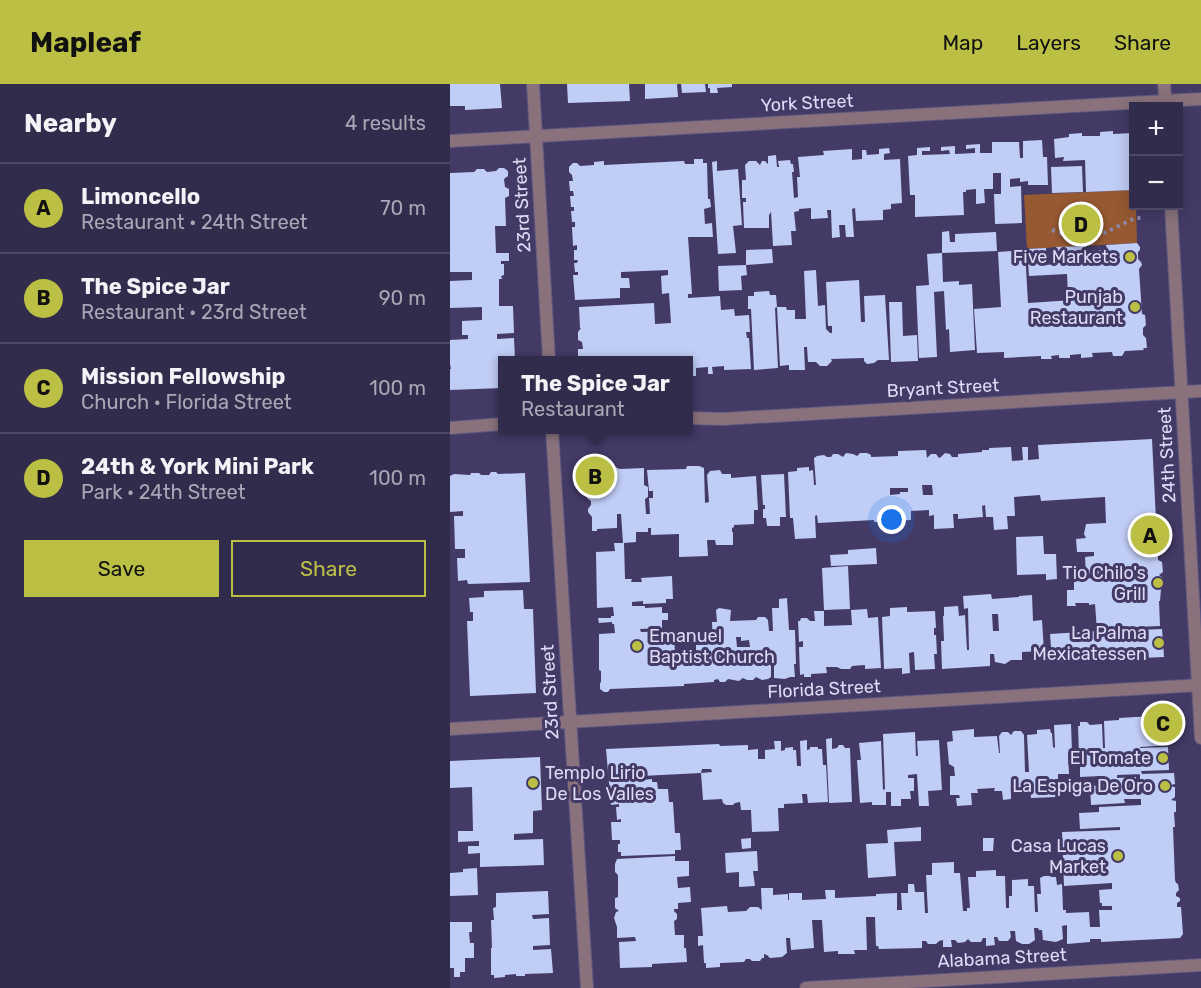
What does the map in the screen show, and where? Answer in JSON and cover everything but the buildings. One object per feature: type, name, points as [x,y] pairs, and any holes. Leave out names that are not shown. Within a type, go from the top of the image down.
[{"type":"street","name":"23rd Street","points":[[533,84],[549,356]]},
{"type":"street","points":[[1164,84],[1165,102]]},
{"type":"street","name":"York Street","points":[[1179,102],[1201,99]]},
{"type":"street","name":"York Street","points":[[450,141],[1129,106]]},
{"type":"street","name":"24th Street","points":[[1171,210],[1200,686],[1201,738]]},
{"type":"street","name":"Bryant Street","points":[[693,418],[723,419],[1201,392]]},
{"type":"street","points":[[450,428],[498,424]]},
{"type":"street","name":"23rd Street","points":[[552,434],[586,988]]},
{"type":"street","name":"Florida Street","points":[[450,729],[1200,686]]},
{"type":"street","name":"Alabama Street","points":[[806,988],[1201,964]]},
{"type":"path","points":[[1052,230],[1069,236],[1104,233],[1135,218],[1144,218]]},
{"type":"shaded area","points":[[1129,190],[1129,210],[1136,210],[1137,243],[1027,249],[1024,195]]},
{"type":"place","name":"24th & York Mini Park","points":[[1081,224]]},
{"type":"place","name":"Five Markets","points":[[1130,257]]},
{"type":"place","name":"Punjab Restaurant","points":[[1135,307]]},
{"type":"place","name":"The Spice Jar","points":[[595,476]]},
{"type":"place","name":"Limoncello","points":[[1150,535]]},
{"type":"place","name":"Tio Chilo's Grill","points":[[1158,583]]},
{"type":"place","name":"La Palma Mexicatessen","points":[[1159,643]]},
{"type":"place","name":"Emanuel Baptist Church","points":[[637,646]]},
{"type":"place","name":"Mission Fellowship","points":[[1163,723]]},
{"type":"place","name":"El Tomate","points":[[1163,758]]},
{"type":"place","name":"Templo Lirio De Los Valles","points":[[533,783]]},
{"type":"place","name":"La Espiga De Oro","points":[[1165,786]]},
{"type":"place","name":"Casa Lucas Market","points":[[1118,856]]}]
